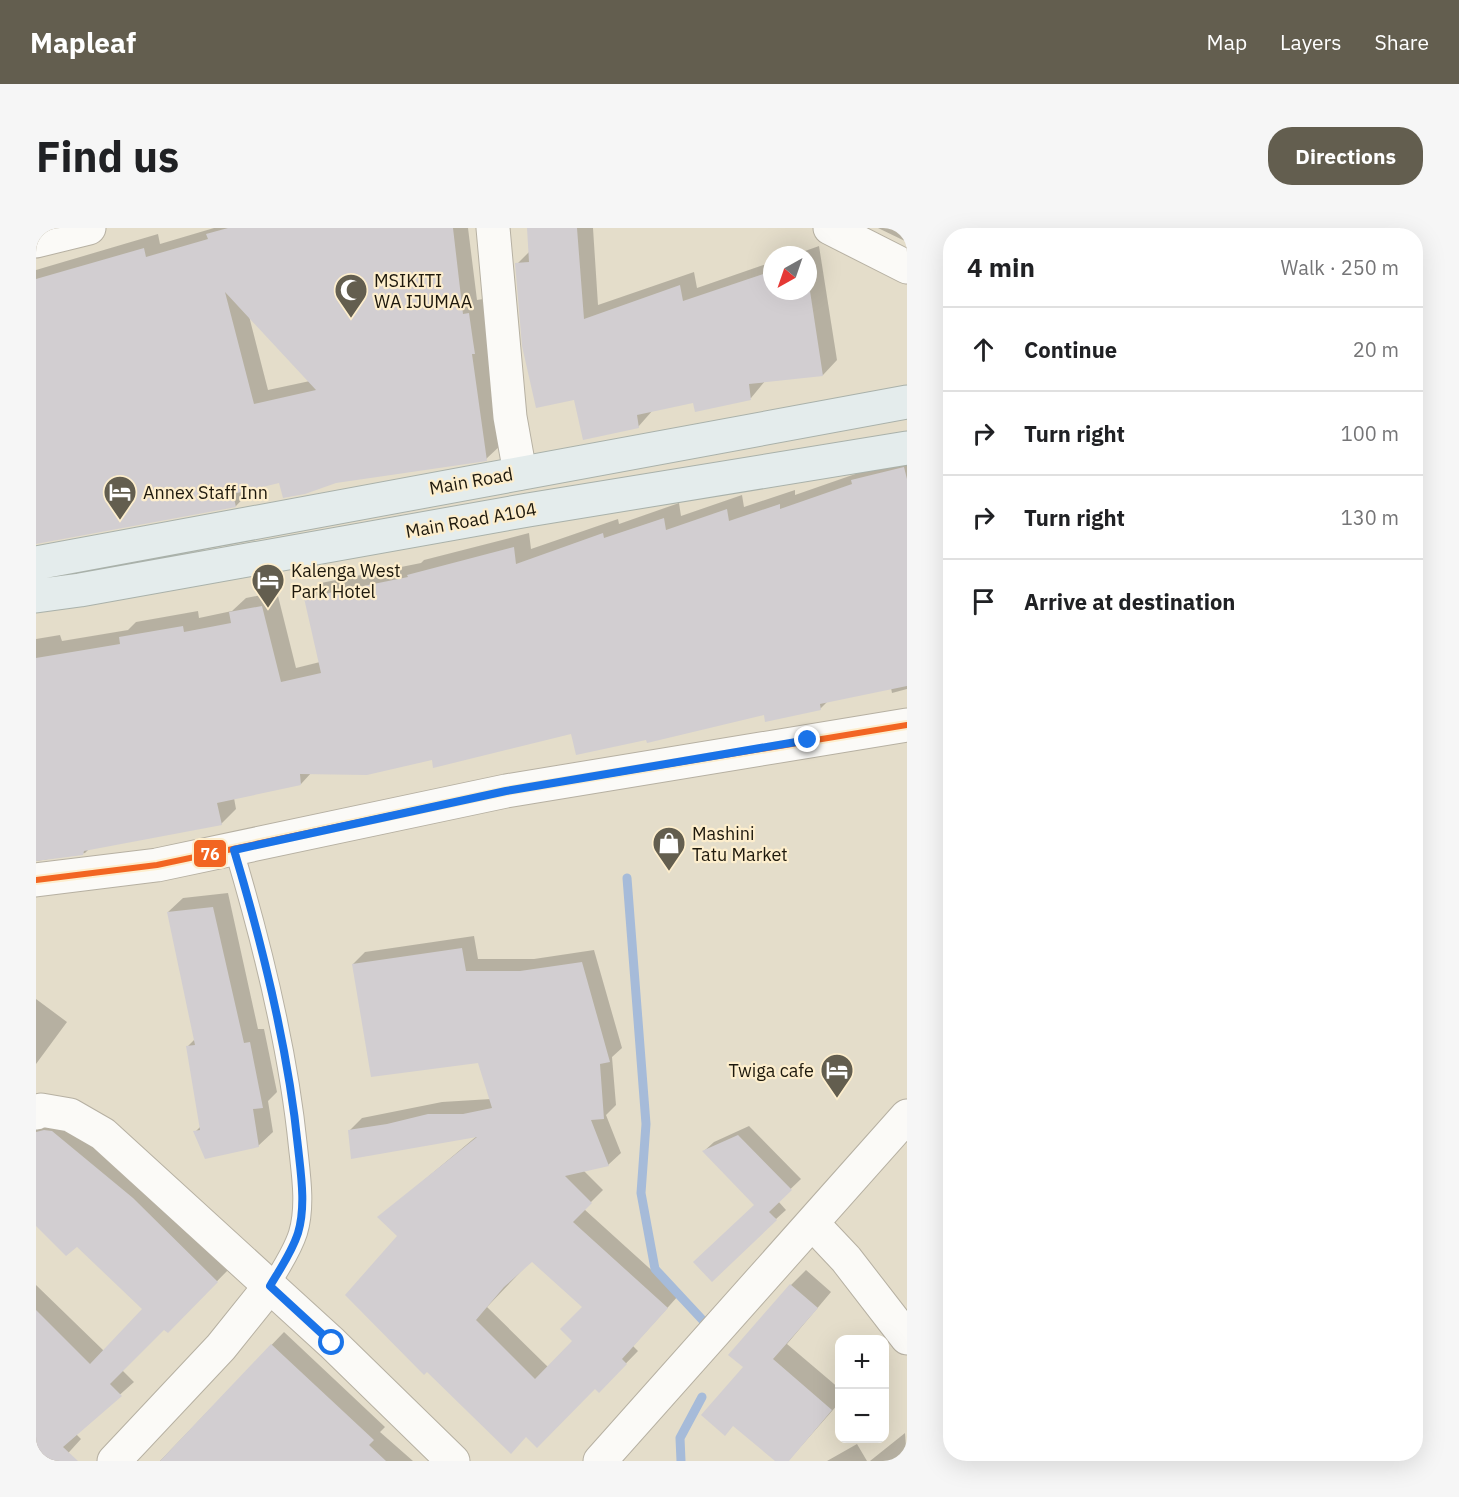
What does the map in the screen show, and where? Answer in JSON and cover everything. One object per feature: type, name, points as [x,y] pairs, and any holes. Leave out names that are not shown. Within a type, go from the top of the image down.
[{"type":"highway","name":"Main Road","points":[[36,563],[907,402]]},
{"type":"highway","name":"Main Road A104","points":[[36,596],[528,510],[907,448]]},
{"type":"street","points":[[36,241],[89,228]]},
{"type":"street","points":[[493,228],[510,417],[520,473]]},
{"type":"street","points":[[830,228],[907,267]]},
{"type":"street","points":[[36,880],[157,865],[506,791],[907,725]]},
{"type":"street","points":[[36,1113],[41,1110],[70,1115],[103,1134],[270,1286],[453,1461]]},
{"type":"street","points":[[600,1461],[907,1116]]},
{"type":"street","points":[[813,1224],[846,1259],[907,1338]]},
{"type":"street","points":[[114,1461],[221,1347],[270,1286]]},
{"type":"lane","points":[[234,850],[255,918],[275,1009],[295,1115],[303,1192],[298,1232],[270,1286]]},
{"type":"building","points":[[228,228],[453,228],[463,314],[469,313],[475,354],[472,354],[487,461],[336,483],[305,494],[283,498],[279,483],[233,494],[236,507],[36,544],[36,279],[144,248],[146,257],[208,239],[206,234]],"holes":[[[225,292],[316,390],[254,404]]]},
{"type":"building","points":[[527,228],[577,228],[584,319],[680,285],[683,301],[763,274],[763,300],[811,300],[823,376],[749,384],[751,400],[695,412],[693,403],[637,415],[639,428],[583,440],[574,400],[536,408],[522,346],[515,263],[529,262]]},
{"type":"building","points":[[904,467],[907,479],[907,686],[820,704],[821,710],[765,722],[764,715],[647,743],[646,740],[576,755],[571,734],[433,768],[432,760],[367,775],[300,774],[301,785],[217,803],[222,825],[84,851],[83,855],[36,861],[36,658],[120,644],[119,637],[183,626],[184,632],[231,623],[229,612],[262,606],[281,682],[321,673],[304,598],[408,577],[407,575],[514,547],[516,564],[603,533],[604,538],[664,518],[666,530],[727,509],[729,521],[780,504],[780,509],[852,484],[851,480]]},
{"type":"building","points":[[213,907],[244,1043],[250,1042],[263,1108],[253,1109],[259,1147],[205,1159],[193,1131],[200,1130],[186,1046],[195,1045],[167,912]]},
{"type":"building","points":[[462,948],[466,971],[520,971],[582,962],[610,1062],[600,1064],[604,1119],[591,1120],[609,1166],[565,1176],[592,1203],[573,1222],[668,1308],[622,1359],[627,1364],[599,1393],[595,1389],[537,1448],[526,1437],[511,1454],[427,1372],[424,1375],[345,1295],[397,1236],[377,1217],[477,1137],[351,1159],[348,1130],[428,1114],[463,1114],[492,1108],[478,1063],[371,1077],[352,964]],"holes":[[[532,1262],[582,1307],[560,1329],[572,1341],[535,1379],[476,1320],[504,1287]]]},
{"type":"building","points":[[52,1131],[133,1198],[218,1282],[168,1333],[164,1330],[110,1384],[122,1396],[63,1447],[78,1461],[36,1461],[36,1310],[90,1364],[142,1309],[77,1247],[66,1256],[36,1226],[36,1132]]},
{"type":"building","points":[[738,1135],[792,1190],[769,1212],[777,1220],[712,1282],[693,1262],[754,1205],[702,1151]]},
{"type":"building","points":[[790,1284],[818,1308],[773,1359],[832,1410],[789,1461],[775,1461],[733,1426],[725,1436],[701,1415],[743,1367],[728,1355]]},
{"type":"building","points":[[271,1344],[374,1440],[369,1445],[386,1461],[160,1461]]},
{"type":"waterway","points":[[627,878],[646,1124],[641,1193],[655,1269],[710,1328]]},
{"type":"waterway","points":[[681,1461],[680,1438],[702,1397]]},
{"type":"transit line","name":"76","points":[[36,880],[157,865],[506,791],[907,725]]},
{"type":"place","name":"MSIKITI WA IJUMAA","points":[[351,319]]},
{"type":"place","name":"Annex Staff Inn","points":[[120,521]]},
{"type":"place","name":"Kalenga West Park Hotel","points":[[268,609]]},
{"type":"place","name":"Mashini Tatu Market","points":[[669,872]]},
{"type":"place","name":"Twiga cafe","points":[[837,1099]]},
{"type":"route","points":[[332,1343],[270,1286],[298,1232],[303,1192],[295,1115],[275,1009],[255,918],[234,850],[506,791],[626,773],[808,740]]}]
